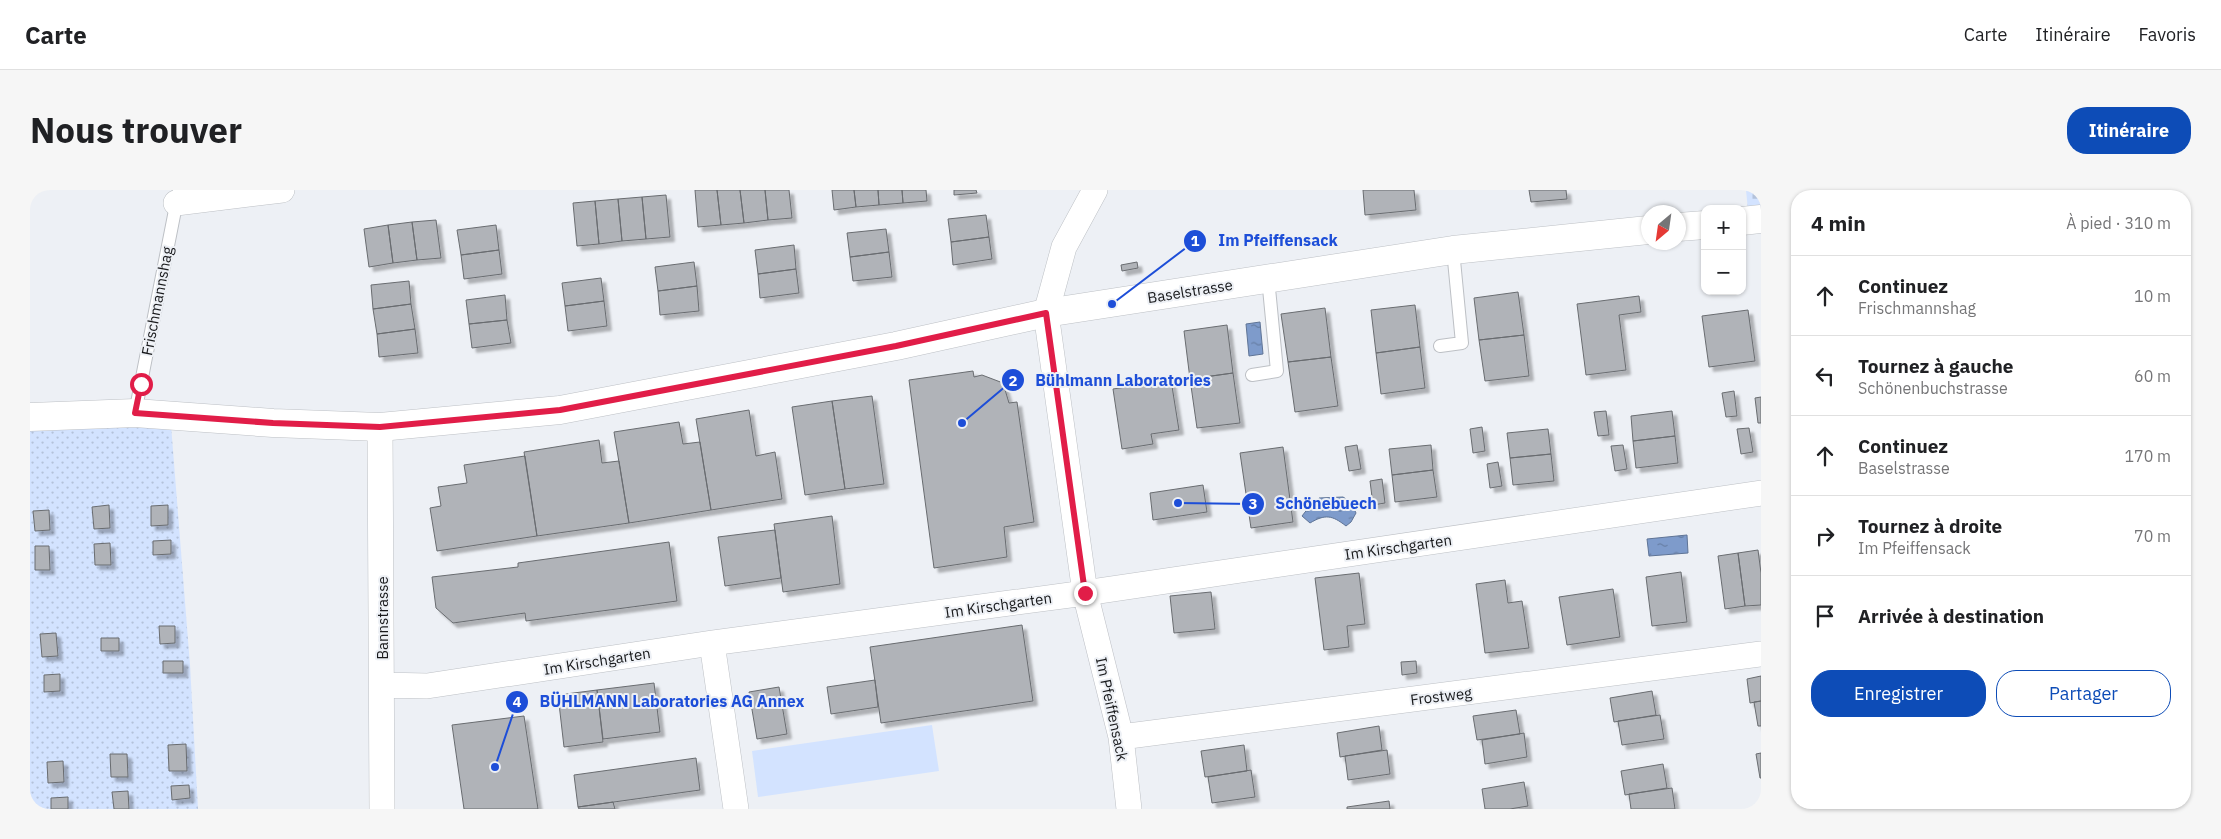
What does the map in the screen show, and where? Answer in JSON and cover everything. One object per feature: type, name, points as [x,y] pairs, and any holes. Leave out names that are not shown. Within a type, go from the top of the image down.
[{"type":"street","points":[[177,196],[282,190]]},
{"type":"street","points":[[1046,313],[1064,247],[1095,190]]},
{"type":"street","points":[[1746,221],[1761,219]]},
{"type":"street","points":[[1686,226],[1701,225]]},
{"type":"street","name":"Baselstrasse","points":[[30,417],[135,413],[273,423],[380,427],[560,410],[896,346],[1046,313],[1453,250],[1641,231]]},
{"type":"street","name":"Im Pfeiffensack","points":[[1046,313],[1085,593],[1121,738],[1129,809]]},
{"type":"street","name":"Bannstrasse","points":[[380,427],[382,809]]},
{"type":"street","name":"Im Kirschgarten","points":[[382,685],[427,686],[712,644],[1085,593],[1761,493]]},
{"type":"street","points":[[712,644],[736,809]]},
{"type":"street","name":"Frostweg","points":[[1121,738],[1761,654]]},
{"type":"lane","name":"Frischmannshag","points":[[135,413],[177,196]]},
{"type":"lane","points":[[1440,346],[1462,343],[1453,250]]},
{"type":"lane","points":[[1252,375],[1277,371],[1268,278]]},
{"type":"green space","points":[[1746,190],[1761,190],[1761,208],[1748,210]]},
{"type":"green space","points":[[171,425],[190,665],[198,809],[30,809],[30,426]]},
{"type":"green space","points":[[932,725],[939,771],[758,797],[752,751]]},
{"type":"water","points":[[1260,322],[1263,354],[1249,356],[1246,324]]},
{"type":"water","points":[[1343,497],[1351,502],[1356,513],[1351,522],[1346,526],[1328,517],[1320,518],[1310,523],[1302,516],[1309,507],[1319,504],[1319,498]]},
{"type":"water","points":[[1687,535],[1688,553],[1649,556],[1647,539]]},
{"type":"building","points":[[695,190],[717,190],[721,225],[698,227]]},
{"type":"building","points":[[717,190],[740,190],[744,223],[721,225]]},
{"type":"building","points":[[740,190],[765,190],[768,220],[744,223]]},
{"type":"building","points":[[765,190],[789,190],[792,218],[768,220]]},
{"type":"building","points":[[832,190],[854,190],[856,207],[834,210]]},
{"type":"building","points":[[854,190],[878,190],[879,205],[856,207]]},
{"type":"building","points":[[878,190],[902,190],[903,203],[879,205]]},
{"type":"building","points":[[902,190],[926,190],[927,201],[903,203]]},
{"type":"building","points":[[954,190],[976,190],[977,193],[954,195]]},
{"type":"building","points":[[1363,190],[1414,190],[1416,210],[1365,215]]},
{"type":"building","points":[[1529,190],[1566,190],[1567,199],[1531,202]]},
{"type":"building","points":[[666,195],[670,237],[646,239],[642,197]]},
{"type":"building","points":[[642,197],[646,239],[622,241],[618,199]]},
{"type":"building","points":[[618,199],[622,241],[599,244],[595,201]]},
{"type":"building","points":[[595,201],[599,244],[577,246],[573,203]]},
{"type":"building","points":[[986,215],[989,237],[951,242],[948,219]]},
{"type":"building","points":[[436,220],[441,258],[417,260],[412,222]]},
{"type":"building","points":[[412,222],[417,260],[393,263],[388,225]]},
{"type":"building","points":[[388,225],[393,263],[369,267],[364,229]]},
{"type":"building","points":[[496,225],[499,250],[461,255],[457,230]]},
{"type":"building","points":[[886,229],[889,252],[850,257],[847,233]]},
{"type":"building","points":[[989,237],[992,259],[953,265],[951,242]]},
{"type":"building","points":[[794,245],[796,269],[758,274],[755,250]]},
{"type":"building","points":[[499,250],[502,274],[464,279],[461,255]]},
{"type":"building","points":[[889,252],[892,277],[853,281],[850,257]]},
{"type":"building","points":[[694,262],[697,286],[658,291],[655,267]]},
{"type":"building","points":[[1137,262],[1138,268],[1122,271],[1121,265]]},
{"type":"building","points":[[796,269],[799,293],[760,298],[758,274]]},
{"type":"building","points":[[601,278],[604,301],[565,306],[562,283]]},
{"type":"building","points":[[409,281],[411,304],[373,309],[371,285]]},
{"type":"building","points":[[697,286],[699,311],[660,315],[658,291]]},
{"type":"building","points":[[1518,292],[1524,335],[1479,340],[1474,298]]},
{"type":"building","points":[[505,295],[507,320],[469,324],[466,300]]},
{"type":"building","points":[[1639,296],[1641,312],[1619,315],[1626,370],[1586,375],[1577,304]]},
{"type":"building","points":[[604,301],[607,326],[568,331],[565,306]]},
{"type":"building","points":[[411,304],[415,329],[377,334],[373,309]]},
{"type":"building","points":[[1415,305],[1420,347],[1376,353],[1371,310]]},
{"type":"building","points":[[1325,308],[1331,357],[1288,362],[1281,314]]},
{"type":"building","points":[[1748,310],[1755,361],[1709,367],[1702,316]]},
{"type":"building","points":[[507,320],[511,343],[472,348],[469,324]]},
{"type":"building","points":[[1227,325],[1233,373],[1190,379],[1184,331]]},
{"type":"building","points":[[415,329],[418,353],[379,357],[377,334]]},
{"type":"building","points":[[1524,335],[1529,376],[1485,381],[1479,340]]},
{"type":"building","points":[[1420,347],[1425,388],[1381,394],[1376,353]]},
{"type":"building","points":[[1331,357],[1338,406],[1295,412],[1288,362]]},
{"type":"building","points":[[973,371],[974,377],[982,375],[1003,383],[1009,403],[1017,402],[1034,522],[1004,527],[1007,557],[934,568],[909,380]]},
{"type":"building","points":[[1233,373],[1240,423],[1197,428],[1190,379]]},
{"type":"building","points":[[1171,380],[1179,430],[1151,434],[1153,444],[1122,449],[1113,389]]},
{"type":"building","points":[[1734,391],[1737,416],[1726,417],[1722,393]]},
{"type":"building","points":[[872,396],[884,484],[845,489],[832,401]]},
{"type":"building","points":[[1761,397],[1761,423],[1758,423],[1755,398]]},
{"type":"building","points":[[832,401],[845,489],[805,495],[792,407]]},
{"type":"building","points":[[749,410],[756,456],[775,452],[782,499],[711,510],[696,419]]},
{"type":"building","points":[[1606,411],[1609,435],[1598,436],[1594,412]]},
{"type":"building","points":[[1672,411],[1675,436],[1633,441],[1631,416]]},
{"type":"building","points":[[679,422],[683,444],[700,442],[711,510],[629,523],[614,432]]},
{"type":"building","points":[[1482,427],[1485,451],[1473,453],[1470,429]]},
{"type":"building","points":[[1749,428],[1753,452],[1741,454],[1737,429]]},
{"type":"building","points":[[1548,429],[1551,454],[1510,458],[1507,433]]},
{"type":"building","points":[[1675,436],[1678,463],[1636,468],[1633,441]]},
{"type":"building","points":[[599,440],[602,463],[619,461],[629,523],[537,536],[524,452]]},
{"type":"building","points":[[1357,445],[1361,469],[1349,471],[1345,447]]},
{"type":"building","points":[[1431,445],[1433,470],[1392,475],[1389,449]]},
{"type":"building","points":[[1623,445],[1627,469],[1615,471],[1611,446]]},
{"type":"building","points":[[1283,447],[1293,522],[1251,528],[1240,453]]},
{"type":"building","points":[[1551,454],[1554,481],[1513,485],[1510,458]]},
{"type":"building","points":[[525,456],[537,536],[437,551],[430,508],[441,506],[438,487],[467,483],[464,465]]},
{"type":"building","points":[[1498,462],[1502,486],[1490,488],[1487,464]]},
{"type":"building","points":[[1433,470],[1437,497],[1395,502],[1392,475]]},
{"type":"building","points":[[1382,479],[1385,503],[1373,505],[1370,481]]},
{"type":"building","points":[[1203,485],[1207,512],[1153,520],[1150,493]]},
{"type":"building","points":[[109,505],[110,528],[94,529],[92,507]]},
{"type":"building","points":[[168,505],[168,525],[151,526],[151,506]]},
{"type":"building","points":[[49,510],[50,530],[35,531],[33,511]]},
{"type":"building","points":[[832,516],[840,584],[783,592],[774,524]]},
{"type":"building","points":[[775,530],[781,578],[725,586],[718,537]]},
{"type":"building","points":[[171,540],[171,554],[153,555],[153,541]]},
{"type":"building","points":[[669,542],[677,601],[526,621],[525,613],[453,623],[436,608],[432,577],[518,567],[518,563]]},
{"type":"building","points":[[110,543],[111,565],[95,565],[94,544]]},
{"type":"building","points":[[35,546],[49,546],[50,570],[35,570]]},
{"type":"building","points":[[1758,550],[1761,573],[1761,605],[1745,606],[1738,553]]},
{"type":"building","points":[[1738,553],[1745,606],[1725,609],[1718,556]]},
{"type":"building","points":[[1681,572],[1687,622],[1652,626],[1646,577]]},
{"type":"building","points":[[1359,573],[1365,624],[1347,626],[1349,647],[1324,650],[1315,578]]},
{"type":"building","points":[[1505,580],[1508,603],[1522,601],[1529,648],[1485,653],[1476,584]]},
{"type":"building","points":[[1613,589],[1620,637],[1567,645],[1559,597]]},
{"type":"building","points":[[1211,592],[1215,629],[1174,633],[1170,596]]},
{"type":"building","points":[[1022,625],[1033,701],[881,723],[870,647]]},
{"type":"building","points":[[159,626],[175,626],[175,643],[160,644]]},
{"type":"building","points":[[56,633],[58,656],[42,657],[40,634]]},
{"type":"building","points":[[101,638],[119,638],[119,651],[101,651]]},
{"type":"building","points":[[163,661],[183,661],[183,673],[163,673]]},
{"type":"building","points":[[1416,661],[1417,673],[1402,675],[1401,662]]},
{"type":"building","points":[[60,674],[60,691],[44,692],[44,675]]},
{"type":"building","points":[[1761,676],[1761,701],[1750,703],[1747,679]]},
{"type":"building","points":[[875,680],[878,707],[831,714],[827,687]]},
{"type":"building","points":[[654,683],[660,732],[603,739],[597,690]]},
{"type":"building","points":[[779,687],[787,734],[757,739],[749,692]]},
{"type":"building","points":[[597,690],[603,742],[564,747],[558,695]]},
{"type":"building","points":[[1652,691],[1656,715],[1614,722],[1610,698]]},
{"type":"building","points":[[1761,701],[1761,726],[1758,726],[1754,702]]},
{"type":"building","points":[[1516,710],[1520,734],[1477,740],[1473,716]]},
{"type":"building","points":[[1660,715],[1664,739],[1622,745],[1618,721]]},
{"type":"building","points":[[524,716],[538,809],[464,809],[452,725]]},
{"type":"building","points":[[1379,726],[1382,750],[1340,757],[1337,733]]},
{"type":"building","points":[[1524,733],[1527,757],[1485,764],[1482,740]]},
{"type":"building","points":[[186,744],[187,771],[169,771],[168,745]]},
{"type":"building","points":[[1244,745],[1247,771],[1205,777],[1201,751]]},
{"type":"building","points":[[1387,750],[1390,774],[1348,780],[1345,756]]},
{"type":"building","points":[[1761,753],[1761,778],[1760,778],[1756,754]]},
{"type":"building","points":[[110,754],[127,754],[128,777],[111,777]]},
{"type":"building","points":[[696,758],[700,790],[578,807],[574,775]]},
{"type":"building","points":[[63,761],[64,782],[48,783],[47,762]]},
{"type":"building","points":[[1663,764],[1667,788],[1625,795],[1621,771]]},
{"type":"building","points":[[1251,770],[1255,797],[1212,803],[1208,777]]},
{"type":"building","points":[[1524,782],[1528,806],[1510,809],[1485,809],[1482,789]]},
{"type":"building","points":[[189,785],[190,798],[172,800],[171,786]]},
{"type":"building","points":[[1672,788],[1675,809],[1631,809],[1629,794]]},
{"type":"building","points":[[128,791],[129,809],[114,809],[112,792]]},
{"type":"building","points":[[68,797],[68,809],[51,809],[51,798]]},
{"type":"building","points":[[1389,801],[1390,809],[1347,809],[1347,807]]},
{"type":"building","points":[[613,802],[615,809],[579,809],[578,807]]},
{"type":"place","name":"Im Pfeiffensack","points":[[1112,304]]},
{"type":"place","name":"Bühlmann Laboratories","points":[[962,423]]},
{"type":"place","name":"Schönebuech","points":[[1178,503]]},
{"type":"place","name":"BÜHLMANN Laboratories AG Annex","points":[[495,767]]},
{"type":"route","points":[[141,384],[135,413],[273,423],[380,427],[560,410],[896,346],[1046,313],[1085,593]]}]
